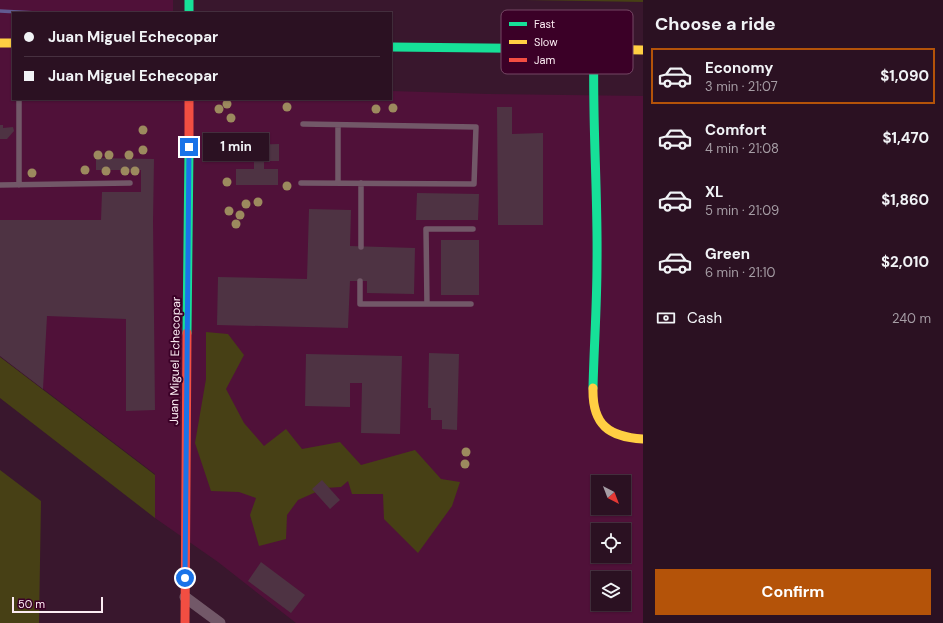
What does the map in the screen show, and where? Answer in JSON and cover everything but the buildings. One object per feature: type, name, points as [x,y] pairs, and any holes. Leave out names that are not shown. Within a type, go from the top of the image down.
[{"type":"street","points":[[189,0],[189,12]]},
{"type":"street","points":[[0,43],[12,43]]},
{"type":"street","points":[[392,47],[501,49]]},
{"type":"street","points":[[593,74],[597,263],[593,394],[594,408],[598,419],[604,428],[616,436],[630,439],[643,438]]},
{"type":"street","name":"Juan Miguel Echecopar","points":[[185,623],[189,100]]},
{"type":"street","points":[[185,597],[220,623]]},
{"type":"lane","points":[[19,100],[19,185]]},
{"type":"lane","points":[[301,183],[474,184],[476,127],[303,124]]},
{"type":"lane","points":[[338,125],[338,183]]},
{"type":"lane","points":[[0,185],[130,183]]},
{"type":"lane","points":[[361,247],[362,183]]},
{"type":"lane","points":[[427,304],[426,229],[473,229]]},
{"type":"lane","points":[[360,281],[360,304],[471,304]]},
{"type":"shaded area","points":[[0,0],[173,0],[173,12],[12,12],[12,100],[392,100],[392,91],[643,96],[643,623],[296,623],[218,562],[155,518],[155,474],[0,356]]},
{"type":"shaded area","points":[[525,0],[643,0],[643,2]]},
{"type":"shaded area","points":[[206,332],[228,334],[244,355],[226,389],[244,423],[264,446],[286,429],[302,449],[340,442],[361,465],[415,450],[441,479],[460,482],[452,506],[418,553],[384,519],[383,494],[352,494],[348,481],[341,487],[325,488],[298,500],[287,515],[286,539],[259,546],[250,515],[256,498],[239,492],[211,491],[195,443],[206,379]]},
{"type":"shaded area","points":[[0,357],[155,475],[155,518],[0,398]]},
{"type":"shaded area","points":[[0,470],[41,501],[39,623],[0,623]]},
{"type":"waterway","points":[[0,11],[18,12]]},
{"type":"traffic: fast","points":[[189,0],[189,12]]},
{"type":"traffic: fast","points":[[392,47],[501,48]]},
{"type":"traffic: fast","points":[[593,388],[597,294],[594,74]]},
{"type":"traffic: fast","points":[[187,333],[189,150]]},
{"type":"traffic: slow","points":[[0,43],[12,43]]},
{"type":"traffic: slow","points":[[633,50],[643,50]]},
{"type":"traffic: slow","points":[[593,388],[593,401],[596,411],[599,420],[605,427],[612,432],[621,435],[643,439]]},
{"type":"traffic: jam","points":[[189,100],[189,150]]},
{"type":"traffic: jam","points":[[185,623],[187,333]]},
{"type":"route","points":[[185,578],[189,147]]}]
